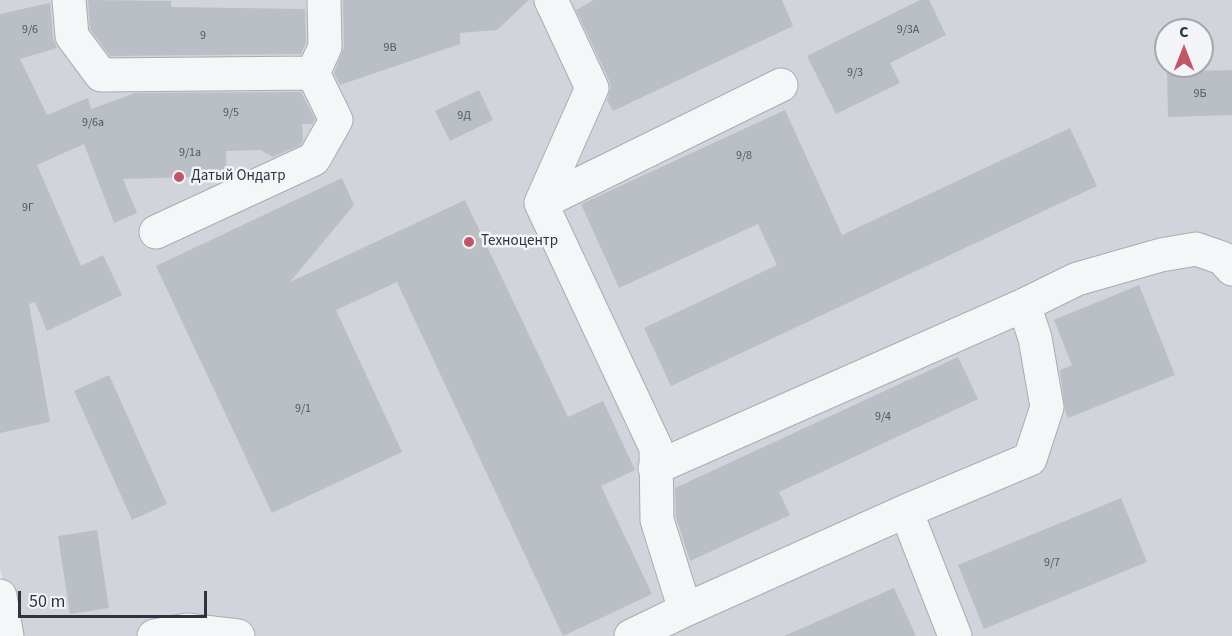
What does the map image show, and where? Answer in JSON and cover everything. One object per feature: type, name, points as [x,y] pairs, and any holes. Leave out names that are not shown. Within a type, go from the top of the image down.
[{"type":"lane","points":[[69,0],[72,36],[101,75],[313,73]]},
{"type":"lane","points":[[313,73],[325,47],[324,0]]},
{"type":"lane","points":[[552,0],[592,88],[541,203],[656,448],[657,520],[685,610]]},
{"type":"lane","points":[[156,232],[314,159],[336,120],[313,73]]},
{"type":"lane","points":[[541,203],[781,85]]},
{"type":"lane","points":[[655,468],[1024,305],[1077,279],[1161,255],[1197,249],[1222,258],[1232,269]]},
{"type":"lane","points":[[642,634],[685,610],[906,511],[1030,459],[1047,407],[1035,338],[1024,305]]},
{"type":"lane","points":[[906,511],[955,636]]},
{"type":"lane","points":[[0,596],[7,636]]},
{"type":"lane","points":[[154,636],[187,630],[238,636]]},
{"type":"shaded area","points":[[0,0],[1232,0],[1232,636],[14,636],[0,567]]},
{"type":"building","points":[[88,0],[171,1],[171,7],[305,9],[306,43],[301,54],[110,56],[90,29]]},
{"type":"building","points":[[343,0],[529,0],[497,30],[460,33],[460,44],[340,85],[334,73],[344,47]]},
{"type":"building","points":[[594,0],[782,0],[793,26],[613,111],[607,100],[611,88],[609,80],[576,10]]},
{"type":"building","points":[[920,0],[929,0],[946,35],[890,63],[900,83],[836,114],[807,56]]},
{"type":"building","points":[[50,3],[53,38],[57,48],[20,59],[47,115],[88,98],[91,109],[135,93],[301,92],[315,119],[312,124],[302,124],[301,145],[273,157],[260,150],[226,151],[227,176],[123,179],[137,213],[114,223],[84,144],[37,165],[81,266],[103,255],[122,295],[47,331],[35,302],[29,304],[50,422],[0,433],[0,14]]},
{"type":"building","points":[[1232,70],[1232,115],[1168,117],[1167,78],[1214,78],[1214,71]]},
{"type":"building","points":[[479,90],[493,120],[450,141],[435,111]]},
{"type":"building","points":[[785,110],[842,235],[1070,128],[1097,186],[671,386],[644,328],[777,265],[758,224],[619,288],[581,204]]},
{"type":"building","points":[[342,178],[354,205],[290,282],[465,200],[568,417],[603,401],[635,470],[601,486],[652,594],[563,636],[397,282],[336,310],[402,452],[272,513],[156,266]]},
{"type":"building","points":[[1139,285],[1175,375],[1068,418],[1060,370],[1072,365],[1054,320]]},
{"type":"building","points":[[958,357],[978,399],[779,492],[790,515],[690,561],[676,517],[675,488]]},
{"type":"building","points":[[109,375],[167,504],[132,520],[74,391]]},
{"type":"building","points":[[1121,498],[1147,562],[984,629],[958,565]]},
{"type":"building","points":[[97,530],[109,608],[70,614],[58,536]]},
{"type":"building","points":[[894,588],[916,636],[784,636]]},
{"type":"place","name":"Датый Ондатр","points":[[179,177]]},
{"type":"place","name":"Техноцентр","points":[[469,242]]}]
